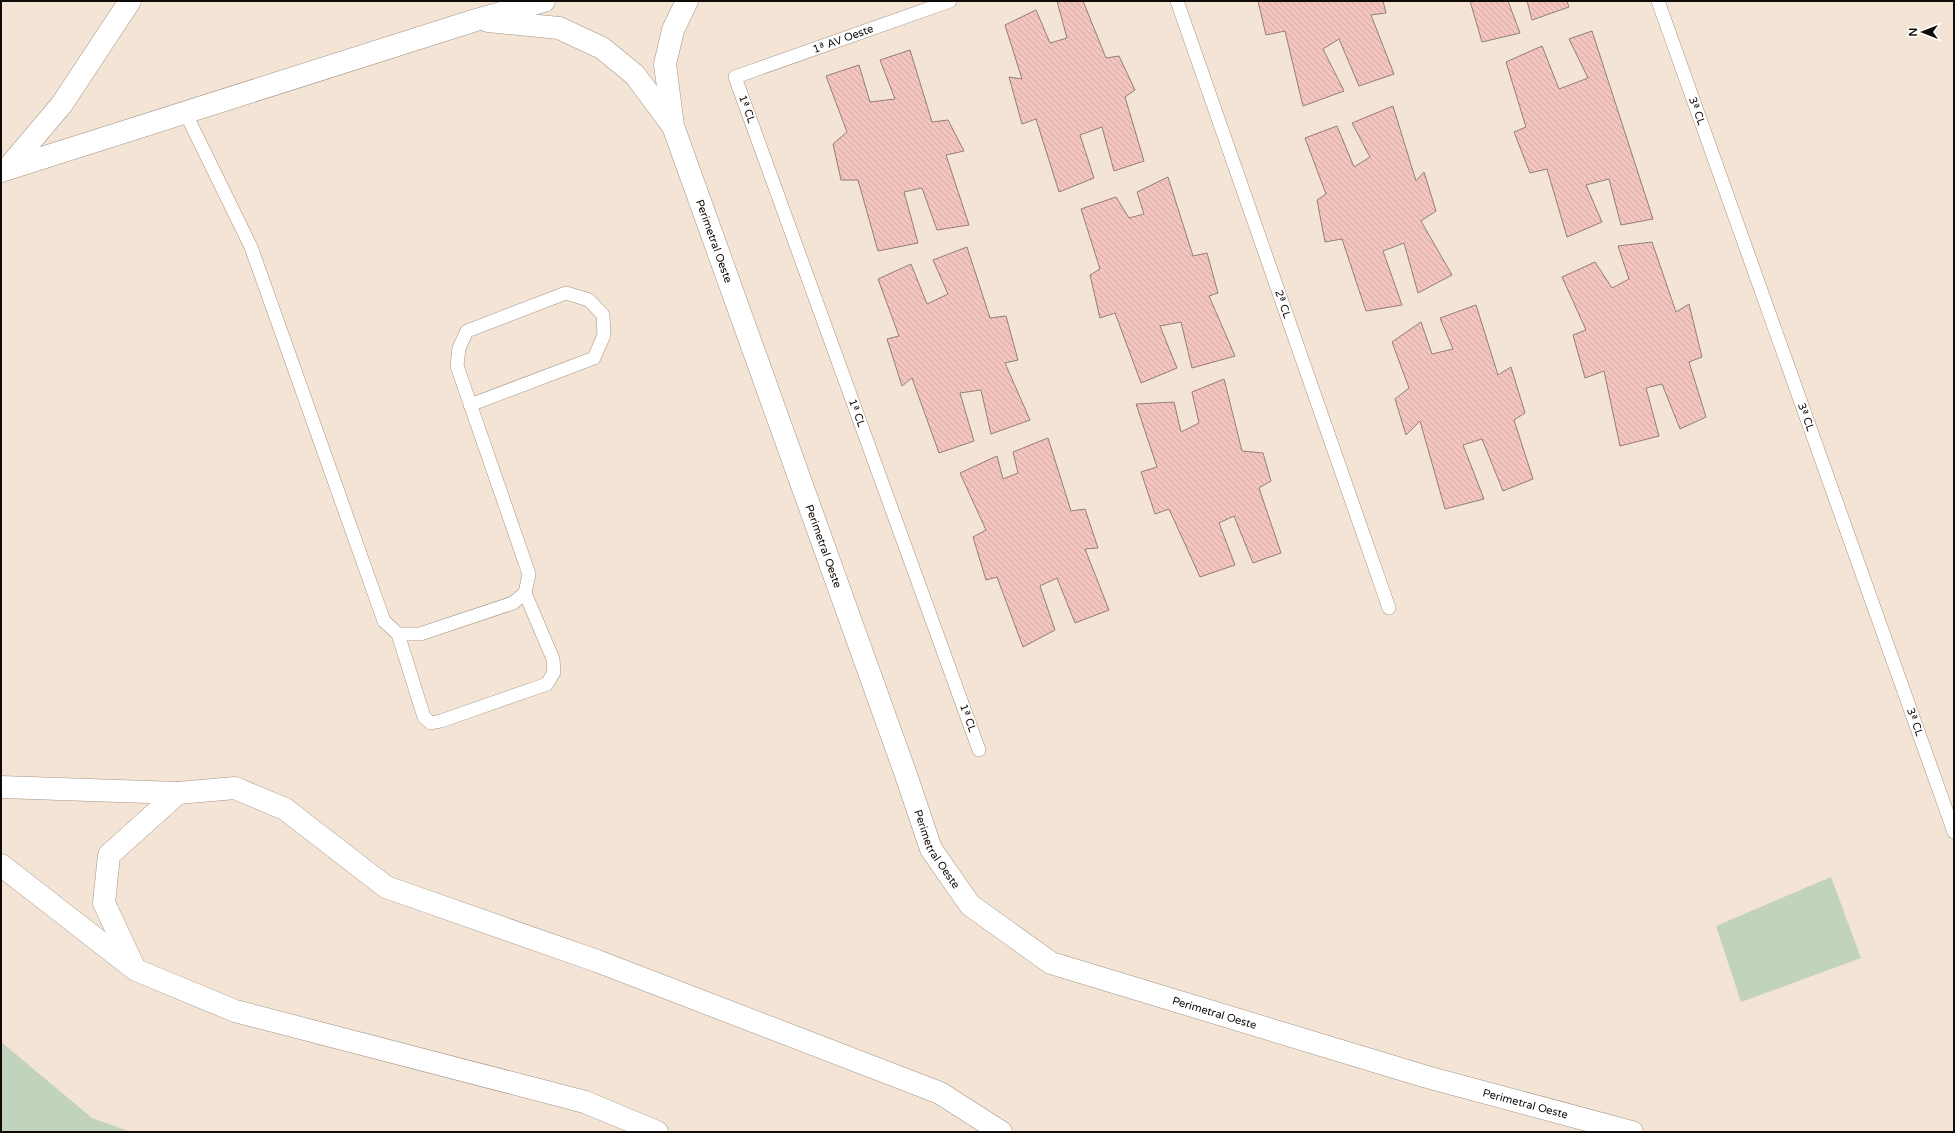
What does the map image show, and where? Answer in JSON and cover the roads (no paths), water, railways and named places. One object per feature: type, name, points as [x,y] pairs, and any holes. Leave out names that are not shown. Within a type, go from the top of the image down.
[{"type":"street","points":[[5,170],[62,104],[130,1]]},
{"type":"street","points":[[5,170],[476,20],[544,1]]},
{"type":"street","points":[[673,126],[665,64],[673,30],[687,1]]},
{"type":"street","points":[[476,20],[559,28],[602,48],[635,75],[673,126]]},
{"type":"street","name":"Perimetral Oeste","points":[[673,126],[906,775],[931,849],[970,906],[1051,964],[1426,1077],[1632,1132]]},
{"type":"street","points":[[1,787],[178,793],[235,788],[285,809],[386,887],[597,961],[940,1093],[1001,1132]]},
{"type":"street","points":[[136,970],[104,903],[110,855],[178,793]]},
{"type":"street","points":[[1,865],[136,970],[235,1011],[585,1102],[657,1132]]},
{"type":"lane","name":"1ª AV Oeste","points":[[735,77],[950,1]]},
{"type":"lane","name":"2ª CL","points":[[1177,1],[1389,608]]},
{"type":"lane","name":"3ª CL","points":[[1658,1],[1954,832]]},
{"type":"lane","name":"1ª CL","points":[[735,77],[979,750]]},
{"type":"lane","points":[[185,112],[251,247],[384,621],[398,634],[424,717],[431,723],[441,721],[547,684],[554,672],[553,659],[525,593],[529,574],[470,405],[457,366],[459,348],[467,332],[566,293],[589,300],[603,315],[604,335],[594,358],[470,405]]},
{"type":"lane","points":[[398,634],[420,634],[513,603],[525,593]]}]
